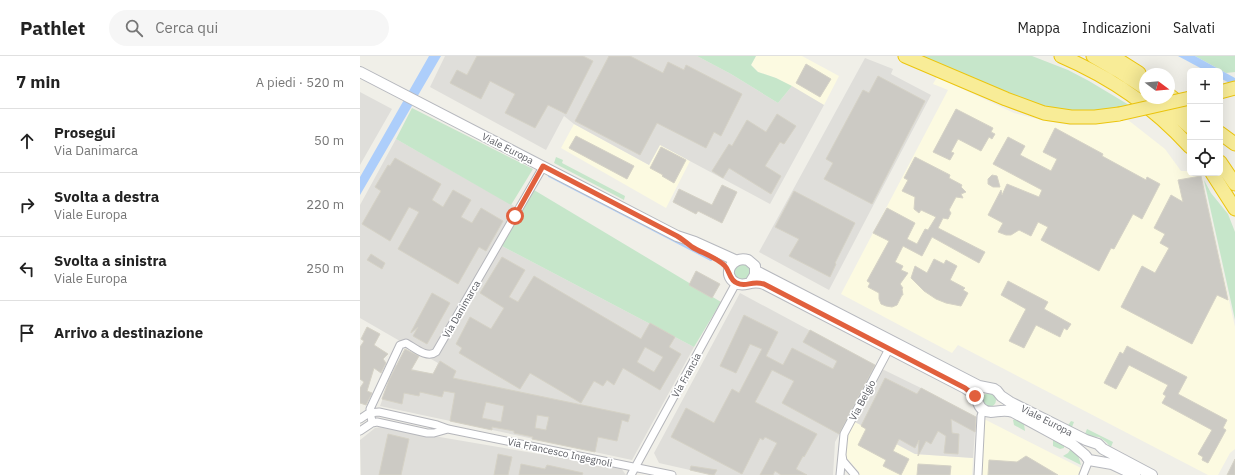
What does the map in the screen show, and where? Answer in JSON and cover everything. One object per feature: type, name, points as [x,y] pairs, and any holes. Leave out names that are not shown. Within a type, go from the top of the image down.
[{"type":"highway","points":[[905,56],[1006,99],[1044,113],[1071,117],[1119,114],[1187,99]]},
{"type":"highway","points":[[1061,56],[1095,72],[1128,92],[1158,116],[1187,144]]},
{"type":"highway","points":[[1093,56],[1119,70],[1139,84]]},
{"type":"highway","points":[[1112,56],[1139,74]]},
{"type":"highway","points":[[1223,91],[1235,88]]},
{"type":"highway","points":[[1175,100],[1187,109]]},
{"type":"highway","points":[[1164,104],[1187,125]]},
{"type":"highway","points":[[1223,135],[1235,144]]},
{"type":"highway","points":[[1223,166],[1235,184]]},
{"type":"highway","points":[[1214,176],[1235,209]]},
{"type":"street","name":"Viale Europa","points":[[360,72],[677,236],[692,247],[718,261],[726,268],[730,277],[736,283]]},
{"type":"street","name":"Via Danimarca","points":[[369,413],[400,345],[406,343],[428,355],[432,355],[436,352],[543,166]]},
{"type":"street","name":"Viale Europa","points":[[677,236],[695,242],[735,260],[748,260],[755,266],[756,271],[979,386],[997,391],[1001,396],[1064,429],[1098,444],[1103,449],[1152,475]]},
{"type":"street","points":[[729,273],[731,265],[735,260]]},
{"type":"street","points":[[750,283],[755,277],[756,271]]},
{"type":"street","points":[[736,283],[742,285],[757,282],[764,284],[965,388],[978,400]]},
{"type":"street","name":"Via Francia","points":[[631,475],[736,283]]},
{"type":"street","name":"Via Belgio","points":[[840,475],[843,438],[889,349]]},
{"type":"street","points":[[978,475],[981,416],[983,410],[979,406],[978,400],[984,389],[990,388]]},
{"type":"street","points":[[995,411],[1000,406],[1002,400],[1001,396]]},
{"type":"street","name":"Viale Europa","points":[[983,410],[989,412],[1008,410],[1013,412],[1072,444],[1090,459],[1115,465],[1134,475]]},
{"type":"street","name":"Via Francesco Ingegnoli","points":[[369,413],[379,412],[437,425],[448,429],[672,475]]},
{"type":"street","points":[[360,419],[369,413],[372,423],[360,431]]},
{"type":"street","name":"Via Francesco Ingegnoli","points":[[372,423],[377,422],[434,433],[448,429]]},
{"type":"street","points":[[1083,475],[1090,459],[1086,447],[1093,443]]},
{"type":"street","points":[[1090,459],[1102,457],[1103,449]]},
{"type":"street","points":[[842,454],[844,461],[854,475]]},
{"type":"shaded area","points":[[445,56],[697,56],[731,74],[778,103],[792,86],[824,105],[770,204],[660,145],[649,165],[574,124],[564,116],[546,150],[430,87]]},
{"type":"shaded area","points":[[756,56],[802,56],[839,76],[824,105],[776,78],[758,72],[751,65]]},
{"type":"shaded area","points":[[865,58],[893,69],[891,74],[931,95],[829,290],[759,252]]},
{"type":"shaded area","points":[[937,77],[1014,113],[1041,120],[1069,125],[1090,125],[1128,120],[1165,149],[1181,171],[1187,171],[1187,176],[1201,176],[1235,327],[1235,449],[1230,453],[1218,475],[1208,475],[958,345],[952,353],[841,294],[948,90],[933,84]]},
{"type":"shaded area","points":[[360,92],[392,109],[360,165]]},
{"type":"shaded area","points":[[574,124],[649,165],[660,144],[690,161],[666,208],[561,148]]},
{"type":"shaded area","points":[[396,139],[521,210],[502,246],[694,347],[632,460],[380,406],[395,365],[433,374],[438,363],[360,318],[360,205]]},
{"type":"shaded area","points":[[740,293],[876,366],[835,442],[833,475],[712,475],[659,463],[654,453]]},
{"type":"shaded area","points":[[882,369],[976,417],[973,458],[915,454],[855,422]]},
{"type":"shaded area","points":[[984,419],[1083,469],[1081,475],[981,475]]},
{"type":"shaded area","points":[[855,422],[915,454],[973,458],[972,475],[859,475],[859,472],[846,457],[847,437]]},
{"type":"shaded area","points":[[381,427],[621,468],[626,475],[361,475],[360,440],[375,428]]},
{"type":"green space","points":[[697,56],[756,56],[751,65],[758,72],[776,78],[792,86],[778,103],[731,74]]},
{"type":"green space","points":[[917,56],[1032,56],[1068,70],[1129,105],[1104,111],[1066,111],[1029,103]]},
{"type":"green space","points":[[1195,56],[1235,56],[1235,72],[1226,73],[1223,71],[1223,68],[1217,68]]},
{"type":"green space","points":[[412,108],[533,169],[511,205],[396,139]]},
{"type":"green space","points":[[556,157],[563,160],[562,163],[625,196],[624,200],[554,163]]},
{"type":"green space","points":[[1204,180],[1211,193],[1228,214],[1235,232],[1235,320]]},
{"type":"green space","points":[[534,190],[721,302],[694,347],[502,246],[521,210]]},
{"type":"green space","points":[[742,264],[749,269],[750,272],[745,279],[742,280],[735,275],[734,272],[739,265]]},
{"type":"green space","points":[[989,393],[994,395],[996,400],[994,405],[989,407],[984,405],[982,400],[984,395]]},
{"type":"green space","points":[[1015,419],[1064,444],[1064,448],[1060,449],[1053,446],[1053,439],[1024,424],[1025,431],[1014,425],[1013,420]]},
{"type":"green space","points":[[1071,421],[1074,422],[1072,427],[1085,434],[1087,429],[1113,442],[1111,447],[1116,450],[1115,452],[1099,437],[1086,436],[1067,427]]},
{"type":"green space","points":[[1072,447],[1077,452],[1081,465],[1063,456],[1068,453]]},
{"type":"water","points":[[429,56],[441,56],[360,195],[360,177]]},
{"type":"water","points":[[1178,56],[1195,56],[1217,68],[1200,68]]},
{"type":"water","points":[[1223,71],[1235,78],[1235,86],[1223,80]]},
{"type":"building","points":[[477,56],[583,56],[593,61],[566,114],[548,105],[535,128],[505,113],[515,94],[490,81],[481,99],[450,83],[457,70],[467,75]]},
{"type":"building","points":[[609,56],[630,56],[663,73],[668,62],[684,70],[686,65],[742,94],[721,136],[714,132],[706,148],[657,123],[640,155],[575,121]]},
{"type":"building","points":[[806,64],[831,79],[820,97],[796,83]]},
{"type":"building","points":[[878,76],[925,101],[872,204],[824,179],[833,163],[826,159],[863,90],[869,93]]},
{"type":"building","points":[[956,109],[993,128],[991,132],[995,134],[992,139],[989,137],[981,151],[958,139],[951,152],[954,153],[950,160],[933,152]]},
{"type":"building","points":[[777,114],[796,126],[784,144],[780,142],[765,166],[781,176],[771,194],[729,168],[723,178],[712,171],[729,144],[732,146],[747,120],[766,132]]},
{"type":"building","points":[[1055,128],[1103,154],[1102,156],[1146,180],[1147,177],[1160,184],[1142,219],[1133,214],[1114,249],[1111,248],[1099,271],[1041,240],[1048,227],[1038,222],[1031,236],[1019,230],[1011,235],[1006,235],[998,232],[1003,223],[988,215],[1001,190],[1002,195],[1007,184],[1039,197],[1042,190],[993,164],[1008,137],[1025,146],[1020,155],[1051,171],[1057,159],[1043,152]]},
{"type":"building","points":[[576,136],[634,166],[627,179],[569,148]]},
{"type":"building","points":[[661,147],[686,160],[674,183],[650,168]]},
{"type":"building","points":[[915,157],[950,175],[949,178],[962,185],[961,187],[966,192],[961,194],[963,198],[956,197],[949,210],[951,213],[948,219],[943,218],[938,228],[985,252],[979,263],[932,237],[922,256],[903,246],[895,262],[903,266],[901,270],[908,273],[900,284],[903,288],[903,295],[897,305],[892,307],[886,306],[881,304],[879,293],[868,287],[870,283],[867,281],[889,241],[873,233],[887,208],[915,223],[907,239],[917,244],[925,229],[928,230],[936,217],[921,210],[919,213],[914,209],[915,197],[902,191],[908,180],[904,178]]},
{"type":"building","points":[[395,158],[441,184],[432,200],[443,207],[453,190],[471,200],[461,217],[472,223],[481,208],[503,221],[486,251],[479,247],[458,284],[398,249],[419,212],[409,207],[390,241],[362,224],[381,191],[375,187],[388,165],[390,166]]},
{"type":"building","points":[[992,175],[997,176],[1000,187],[993,187],[988,184],[988,179]]},
{"type":"building","points":[[1201,176],[1228,300],[1217,295],[1192,344],[1121,307],[1142,266],[1155,273],[1169,248],[1160,243],[1165,234],[1154,228],[1171,195],[1183,202],[1178,180]]},
{"type":"building","points":[[722,185],[737,192],[722,223],[698,211],[696,214],[673,202],[679,189],[712,205]]},
{"type":"building","points":[[794,191],[855,223],[835,263],[836,264],[830,277],[789,256],[799,239],[775,227]]},
{"type":"building","points":[[371,254],[385,263],[382,269],[367,260]]},
{"type":"building","points":[[502,257],[525,270],[509,297],[518,302],[534,276],[641,339],[650,323],[675,337],[669,347],[681,354],[660,390],[623,368],[614,385],[607,380],[603,386],[594,381],[581,403],[530,373],[520,389],[459,353],[462,348],[456,344],[470,317],[491,329],[504,308],[480,293]],"holes":[[[645,347],[663,357],[654,372],[637,362]]]},
{"type":"building","points":[[934,259],[944,264],[946,260],[957,266],[950,280],[965,288],[963,290],[968,293],[961,306],[936,299],[924,291],[911,278],[915,266],[927,273]]},
{"type":"building","points":[[696,271],[720,284],[712,298],[689,285]]},
{"type":"building","points":[[1008,281],[1048,302],[1044,309],[1071,324],[1067,330],[1064,328],[1060,337],[1036,325],[1024,348],[1009,341],[1026,309],[1001,295]]},
{"type":"building","points":[[432,293],[450,303],[427,344],[413,336],[418,327],[411,332]]},
{"type":"building","points":[[744,315],[778,332],[766,356],[783,365],[792,348],[833,369],[837,361],[803,342],[810,330],[875,365],[839,434],[782,403],[794,381],[772,370],[755,402],[817,434],[796,469],[807,475],[781,475],[775,471],[773,475],[760,475],[777,443],[765,437],[763,440],[760,438],[742,474],[671,437],[686,408],[714,423],[732,389],[739,393],[762,349],[750,344],[736,373],[720,366]]},
{"type":"building","points":[[367,327],[380,334],[374,345],[388,354],[383,359],[386,363],[381,373],[374,368],[367,391],[372,393],[366,405],[360,403],[360,388],[364,382],[360,379],[360,347],[364,341],[361,339]]},
{"type":"building","points":[[1127,346],[1187,377],[1178,394],[1227,420],[1223,428],[1226,430],[1208,463],[1202,460],[1203,457],[1198,454],[1212,430],[1162,403],[1166,396],[1163,394],[1168,385],[1129,365],[1116,389],[1104,383],[1120,352],[1123,354]]},
{"type":"building","points":[[405,349],[419,356],[411,370],[433,374],[440,361],[456,371],[453,378],[630,415],[628,422],[622,420],[617,441],[598,437],[595,452],[532,439],[533,437],[514,433],[514,431],[492,427],[492,430],[450,421],[455,393],[444,391],[442,397],[420,392],[419,396],[404,393],[402,404],[382,399],[389,380]],"holes":[[[486,402],[504,406],[501,422],[482,418]],[[537,415],[549,417],[546,430],[535,428]]]},
{"type":"building","points":[[885,378],[917,394],[921,388],[976,417],[975,432],[951,419],[952,433],[959,434],[958,454],[944,453],[946,436],[938,431],[931,444],[926,441],[918,456],[919,440],[915,448],[899,439],[893,451],[909,459],[901,475],[883,466],[886,460],[858,445],[866,429],[861,426]]},
{"type":"building","points":[[388,434],[409,439],[401,475],[379,475]]},
{"type":"building","points":[[498,454],[512,457],[508,475],[494,475]]},
{"type":"building","points":[[1026,456],[1058,475],[988,475],[989,460],[1017,462]]},
{"type":"building","points":[[1235,459],[1235,475],[1227,475]]},
{"type":"building","points":[[521,464],[545,469],[547,465],[583,473],[582,475],[519,475]]},
{"type":"building","points":[[918,464],[951,466],[950,475],[917,475]]},
{"type":"building","points":[[691,466],[717,470],[714,475],[712,475],[690,470]]},
{"type":"waterway","points":[[549,176],[711,260]]},
{"type":"route","points":[[515,216],[543,166],[677,236],[692,247],[723,264],[730,277],[738,284],[746,285],[754,282],[764,284],[965,388],[975,396]]}]
